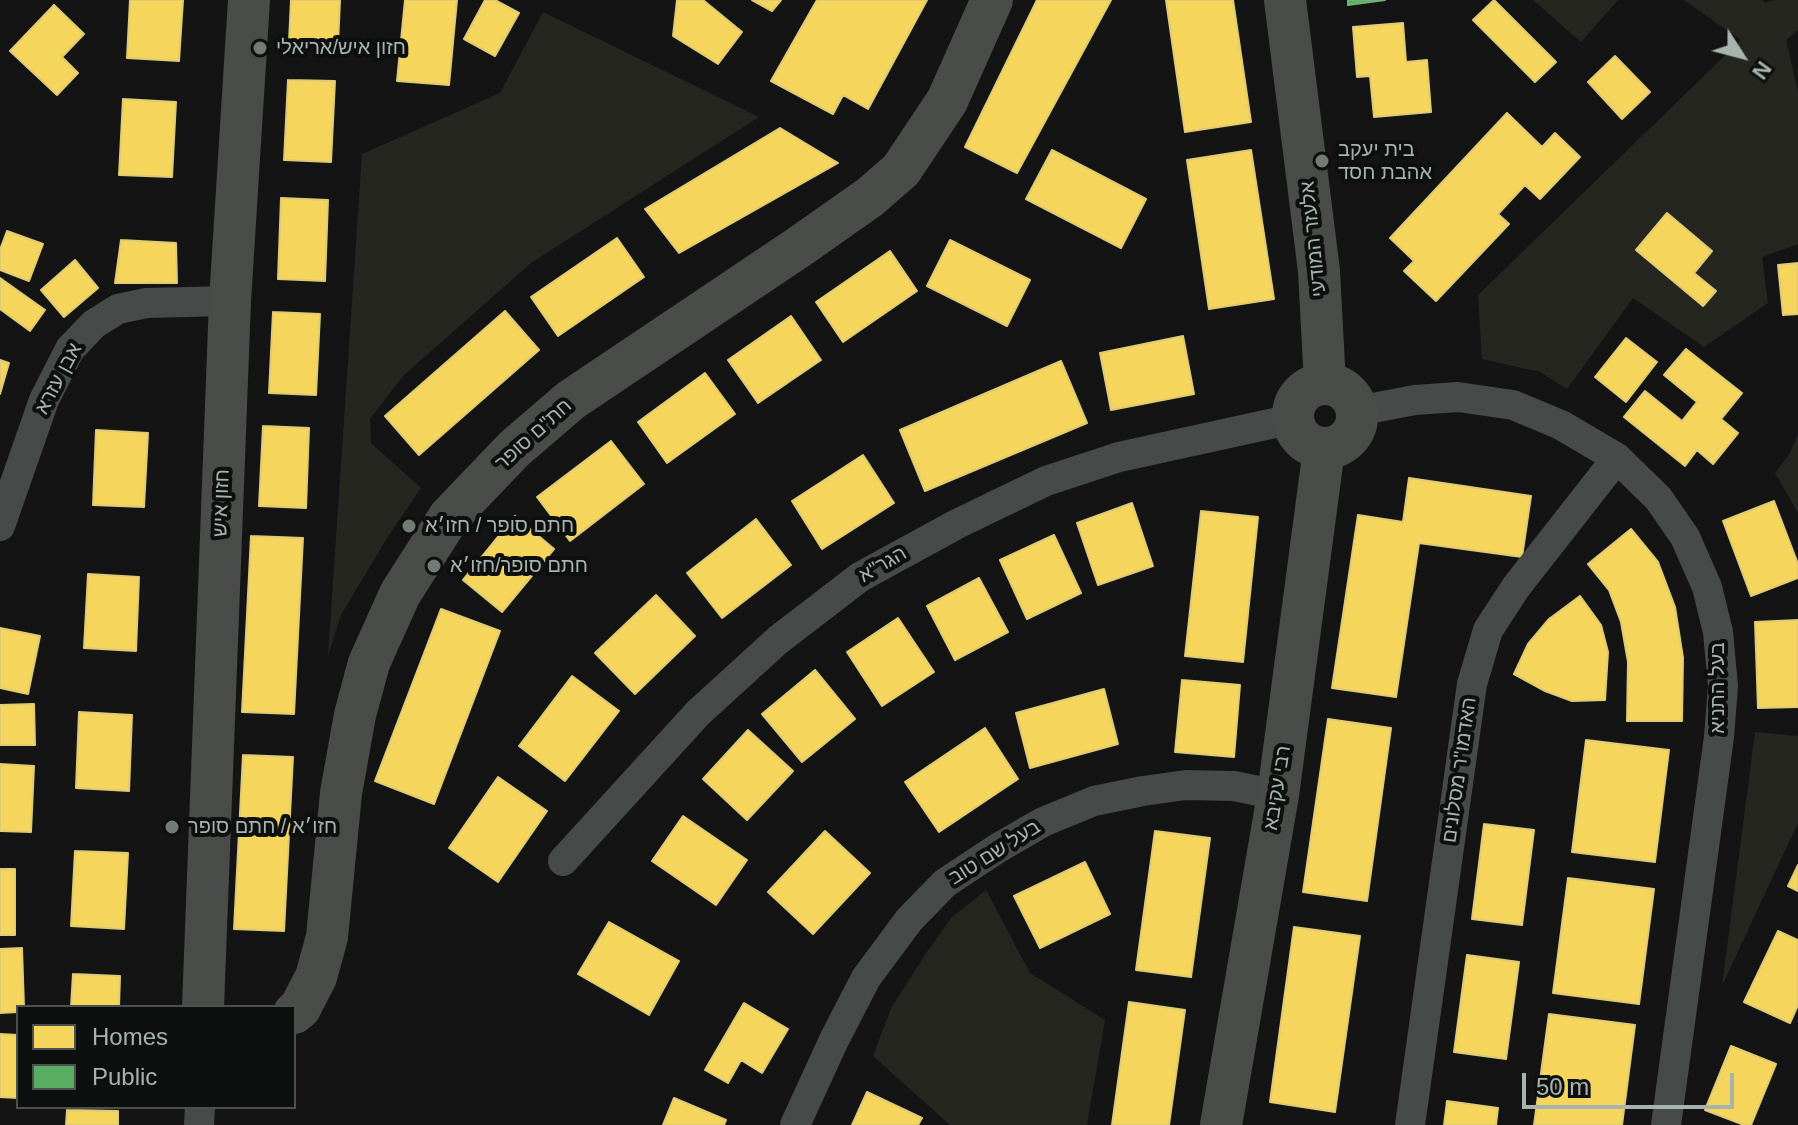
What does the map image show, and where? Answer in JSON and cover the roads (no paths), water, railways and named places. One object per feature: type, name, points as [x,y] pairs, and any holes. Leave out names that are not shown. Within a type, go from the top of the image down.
[{"type":"street","name":"חזון איש","points":[[203,1005],[230,301],[249,0]]},
{"type":"street","name":"חת\"ם סופר","points":[[296,1011],[316,977],[327,937],[341,793],[355,715],[369,663],[400,594],[449,517],[514,449],[571,400],[799,247],[870,197],[901,170],[947,101],[992,0]]},
{"type":"street","name":"אלעזר המודעי","points":[[1285,0],[1319,271],[1325,384]]},
{"type":"street","name":"אבן עזרא","points":[[0,526],[44,400],[70,349],[94,324],[118,309],[146,303],[230,301]]},
{"type":"street","points":[[1314,385],[1343,388],[1355,402],[1357,411],[1358,421],[1349,438],[1342,444],[1324,449],[1315,447],[1300,436],[1293,419],[1298,398],[1314,385]]},
{"type":"street","name":"בעל התניא","points":[[1357,411],[1415,400],[1458,397],[1513,405],[1561,425],[1617,458],[1658,498],[1685,537],[1707,587],[1718,632],[1723,686],[1719,737],[1666,1125]]},
{"type":"street","name":"הגר\"א","points":[[563,861],[698,713],[778,640],[860,577],[957,524],[1046,481],[1119,457],[1293,419]]},
{"type":"street","name":"רבי עקיבא","points":[[1221,1125],[1278,795],[1324,449]]},
{"type":"street","name":"האדמו\"ר מסלונים","points":[[1410,1125],[1472,684],[1488,630],[1516,587],[1617,458]]},
{"type":"street","name":"בעל שם טוב","points":[[795,1125],[866,978],[909,920],[945,883],[1043,822],[1094,801],[1186,785],[1234,786],[1278,795]]},
{"type":"place","name":"חזון איש/אריאלי","points":[[260,48]]},
{"type":"place","name":"בית יעקב אהבת חסד","points":[[1322,161]]},
{"type":"place","name":"חתם סופר / חזו׳א","points":[[409,526]]},
{"type":"place","name":"חתם סופר/חזו׳א","points":[[434,566]]},
{"type":"place","name":"חזו׳א / חתם סופר","points":[[172,827]]}]
